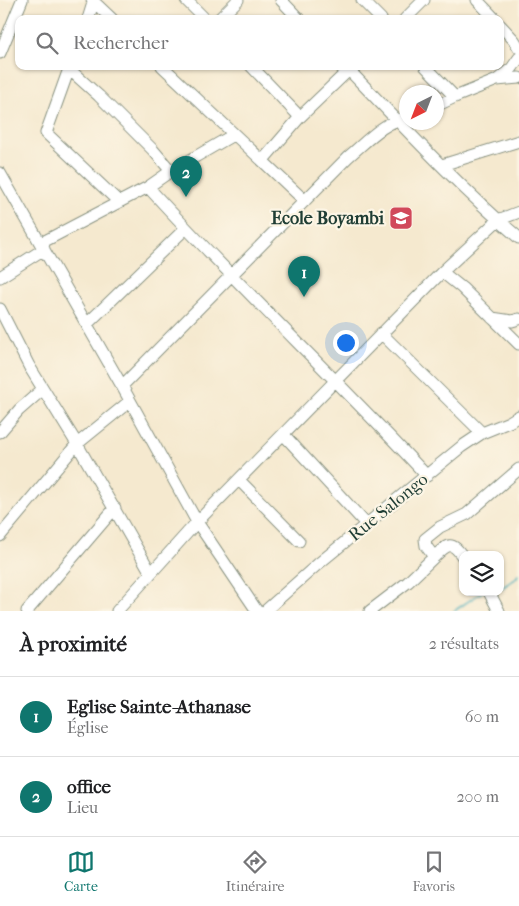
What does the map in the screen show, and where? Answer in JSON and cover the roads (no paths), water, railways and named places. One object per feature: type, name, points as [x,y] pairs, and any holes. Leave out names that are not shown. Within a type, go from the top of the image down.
[{"type":"street","points":[[16,15],[22,0]]},
{"type":"street","points":[[89,15],[94,0],[108,15]]},
{"type":"street","points":[[186,0],[201,15]]},
{"type":"street","points":[[223,15],[238,0]]},
{"type":"street","points":[[281,0],[295,15]]},
{"type":"street","points":[[362,0],[377,15]]},
{"type":"street","points":[[409,15],[424,0]]},
{"type":"street","points":[[477,0],[491,15]]},
{"type":"street","points":[[0,53],[15,17]]},
{"type":"street","points":[[504,29],[519,48]]},
{"type":"street","points":[[444,102],[497,80],[512,68],[519,58]]},
{"type":"street","points":[[69,70],[46,133],[119,202]]},
{"type":"street","points":[[72,70],[153,150],[171,171]]},
{"type":"street","points":[[166,70],[305,201]]},
{"type":"street","points":[[255,70],[300,117]]},
{"type":"street","points":[[263,160],[300,117],[347,70]]},
{"type":"street","points":[[351,70],[399,116]]},
{"type":"street","points":[[429,70],[455,97]]},
{"type":"street","points":[[497,80],[519,78]]},
{"type":"street","points":[[122,386],[232,277],[348,157],[375,134],[399,121]]},
{"type":"street","points":[[412,130],[442,164],[498,220],[519,238]]},
{"type":"street","points":[[0,277],[43,246],[148,187],[171,171],[233,135]]},
{"type":"street","points":[[442,164],[519,141]]},
{"type":"street","points":[[0,173],[43,246],[197,522],[257,611]]},
{"type":"street","points":[[148,187],[232,277],[336,380],[427,476]]},
{"type":"street","points":[[117,611],[197,522],[442,272],[498,220],[519,212]]},
{"type":"street","points":[[87,324],[186,228]]},
{"type":"street","points":[[442,272],[462,288],[517,342]]},
{"type":"street","points":[[0,309],[43,389],[115,508],[151,573]]},
{"type":"street","points":[[492,318],[512,321],[519,319]]},
{"type":"street","points":[[517,342],[519,326]]},
{"type":"street","points":[[381,333],[430,384],[482,433]]},
{"type":"street","points":[[0,432],[19,410],[43,389]]},
{"type":"street","points":[[0,536],[77,444],[130,401]]},
{"type":"street","name":"Rue Salongo","points":[[265,611],[318,564],[444,461],[482,433],[519,416]]},
{"type":"street","points":[[284,435],[366,524]]},
{"type":"street","points":[[434,557],[426,546],[425,539],[440,527],[467,514],[519,469]]},
{"type":"street","points":[[239,480],[299,542]]},
{"type":"street","points":[[27,611],[115,508]]},
{"type":"street","points":[[370,611],[408,582],[446,546],[450,544],[459,552]]},
{"type":"street","points":[[492,596],[499,611]]},
{"type":"waterway","points":[[504,586],[519,574]]},
{"type":"waterway","points":[[454,611],[476,596]]},
{"type":"place","name":"office","points":[[186,197]]},
{"type":"place","name":"Ecole Boyambi","points":[[401,218]]},
{"type":"place","name":"Eglise Sainte-Athanase","points":[[304,297]]}]
